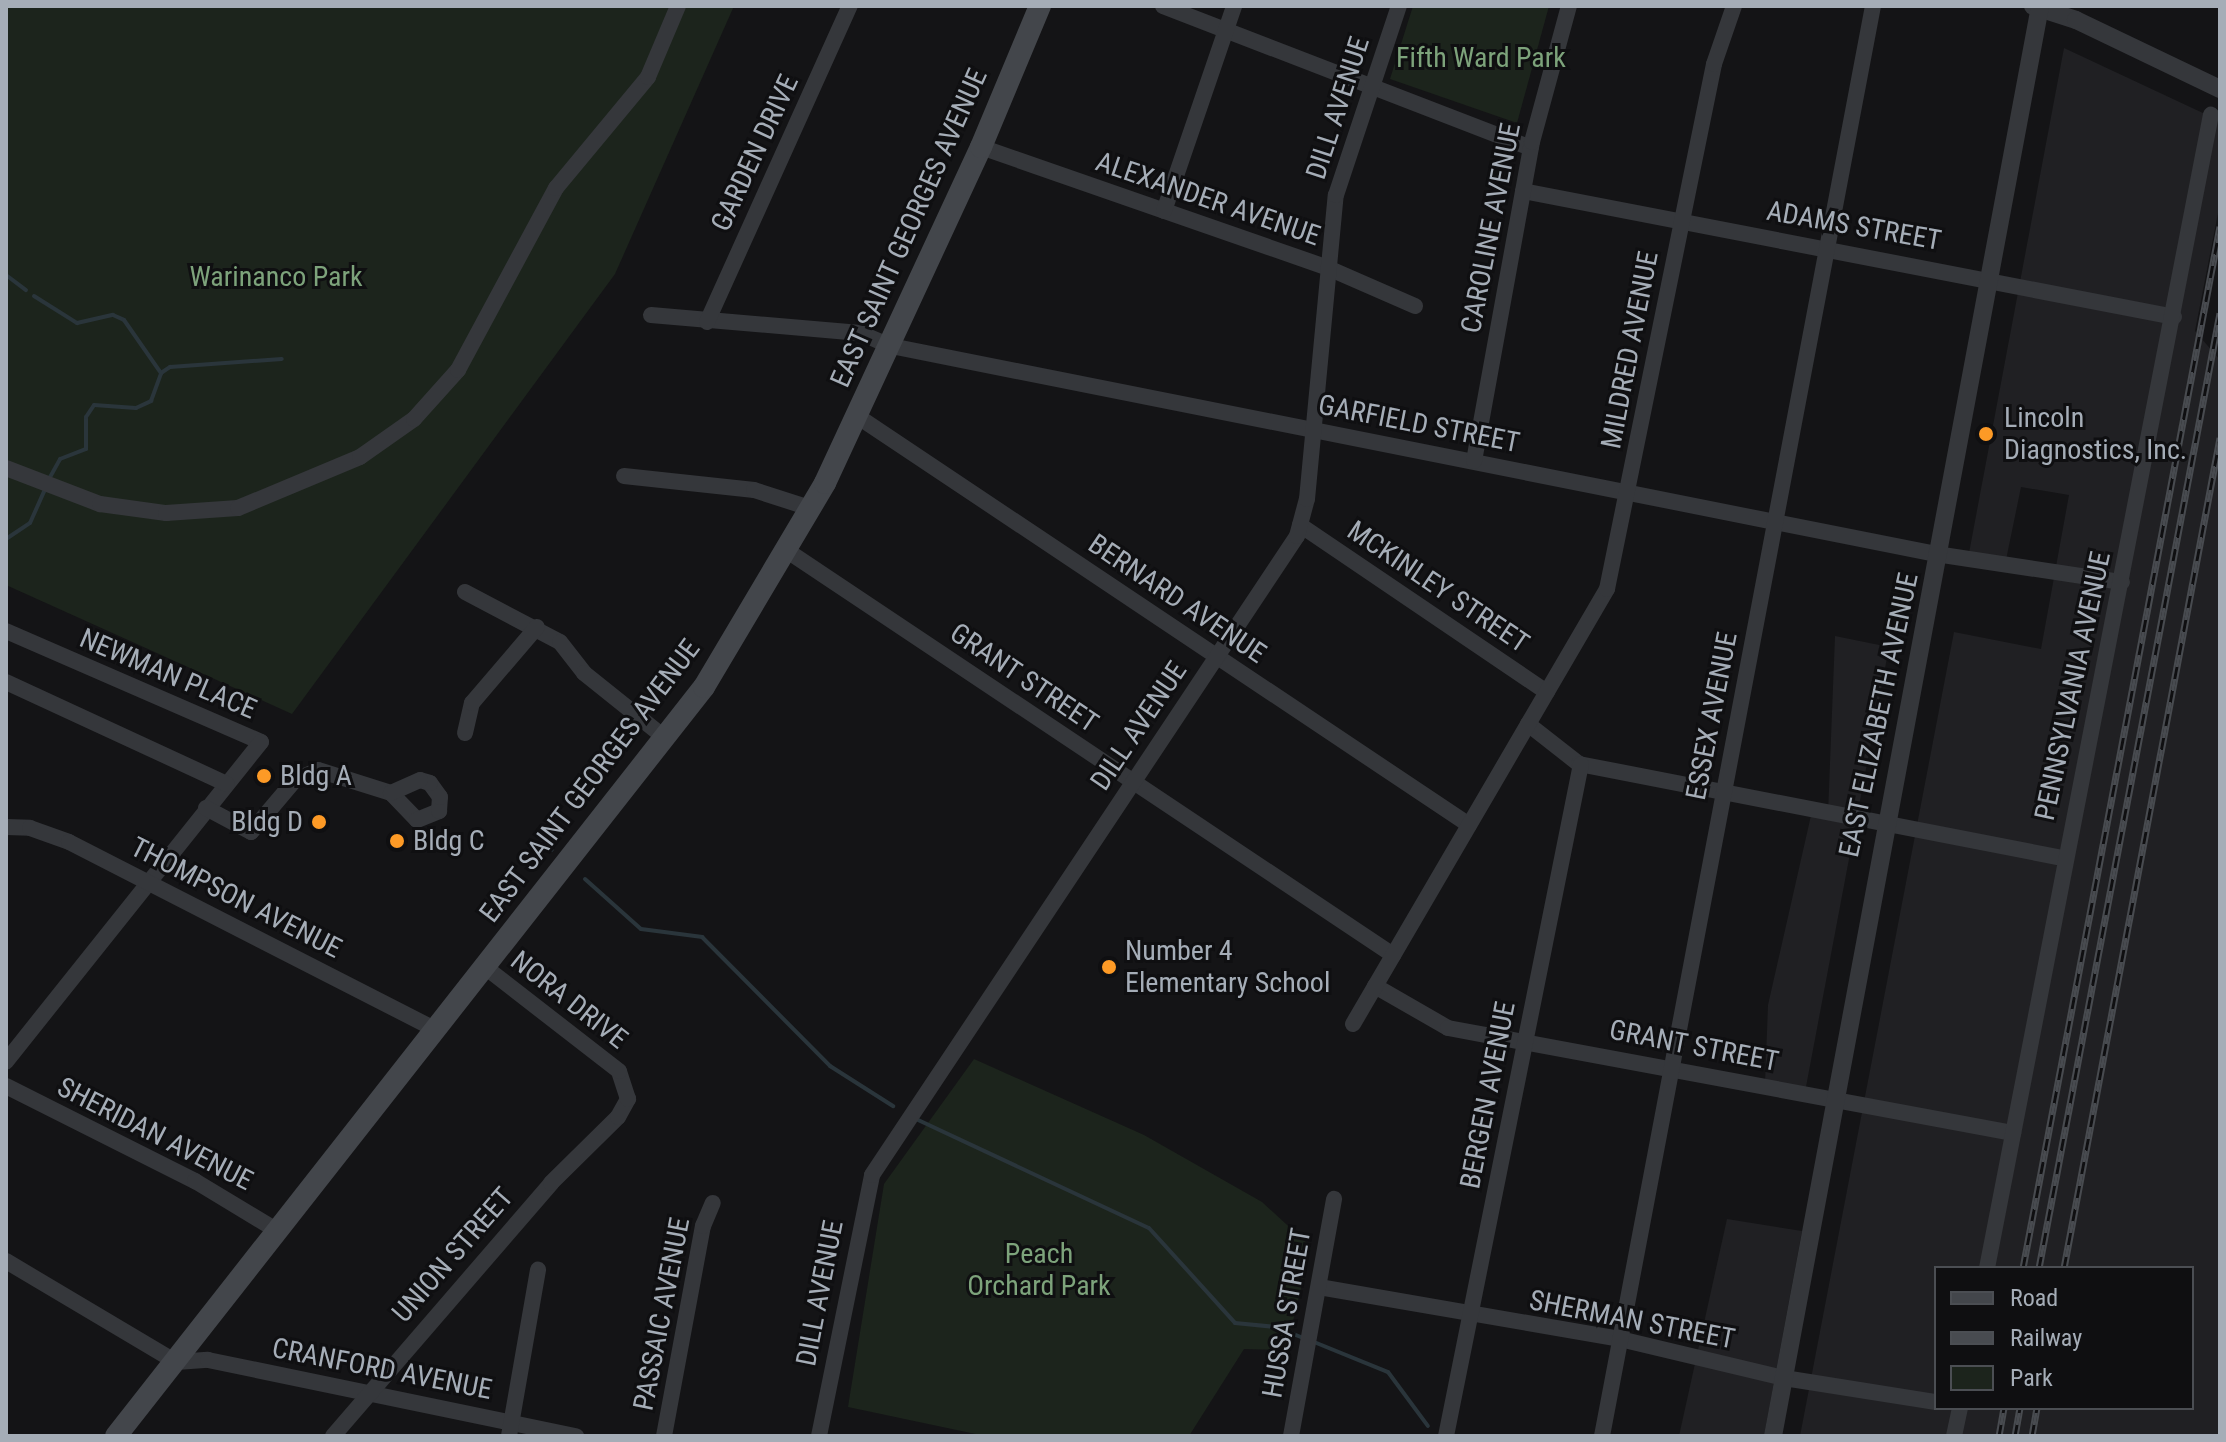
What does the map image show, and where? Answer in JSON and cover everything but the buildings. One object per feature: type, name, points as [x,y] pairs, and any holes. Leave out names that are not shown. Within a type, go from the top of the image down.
[{"type":"main road","name":"EAST SAINT GEORGES AVENUE","points":[[116,1436],[704,687],[810,508],[857,416],[981,147],[1040,6]]},
{"type":"street","points":[[6,468],[30,482],[60,492],[166,513],[238,508],[360,457],[414,419],[458,370],[556,188],[648,77],[678,6]]},
{"type":"street","name":"GARDEN DRIVE","points":[[707,322],[850,6]]},
{"type":"street","points":[[1163,6],[1531,148]]},
{"type":"street","points":[[1164,211],[1234,6]]},
{"type":"street","name":"DILL AVENUE","points":[[819,1436],[872,1175],[1217,656],[1300,525],[1313,429],[1336,195],[1399,6]]},
{"type":"street","name":"CAROLINE AVENUE","points":[[1474,461],[1531,148],[1569,6]]},
{"type":"street","name":"MILDRED AVENUE","points":[[1528,724],[1607,589],[1714,64],[1734,6]]},
{"type":"street","name":"ESSEX AVENUE","points":[[1602,1436],[1873,6]]},
{"type":"street","points":[[2038,7],[2076,20],[2212,85]]},
{"type":"street","name":"EAST ELIZABETH AVENUE","points":[[1773,1436],[1837,1100],[1883,824],[1941,555],[1987,277],[2038,7]]},
{"type":"street","name":"PENNSYLVANIA AVENUE","points":[[1987,1266],[2063,858],[2122,582],[2211,115]]},
{"type":"street","name":"ALEXANDER AVENUE","points":[[981,147],[1328,268],[1415,306]]},
{"type":"street","name":"ADAMS STREET","points":[[1523,191],[1827,246],[2174,317]]},
{"type":"street","name":"GARFIELD STREET","points":[[651,315],[860,333],[891,346],[1941,555],[2122,582]]},
{"type":"street","name":"BERNARD AVENUE","points":[[857,416],[1469,825]]},
{"type":"street","points":[[624,476],[754,490],[810,508]]},
{"type":"street","name":"MCKINLEY STREET","points":[[1300,525],[1547,692]]},
{"type":"street","name":"GRANT STREET","points":[[786,550],[1393,955]]},
{"type":"street","points":[[465,592],[537,627],[664,737]]},
{"type":"street","points":[[465,733],[472,703],[537,627]]},
{"type":"street","name":"NEWMAN PLACE","points":[[6,631],[261,742],[146,881],[6,1062]]},
{"type":"street","points":[[6,682],[227,784]]},
{"type":"street","points":[[1353,1024],[1528,724],[1581,764],[1723,795],[2063,858]]},
{"type":"street","name":"BERGEN AVENUE","points":[[1446,1436],[1581,764]]},
{"type":"street","points":[[206,808],[251,832],[295,780],[318,770],[391,793]]},
{"type":"street","name":"THOMPSON AVENUE","points":[[6,827],[30,828],[69,842],[437,1030]]},
{"type":"street","name":"NORA DRIVE","points":[[486,968],[619,1071],[628,1089],[618,1117],[551,1183]]},
{"type":"street","name":"GRANT STREET","points":[[1375,986],[1448,1028],[1672,1067],[2013,1133]]},
{"type":"street","name":"SHERIDAN AVENUE","points":[[6,1086],[195,1181],[278,1231]]},
{"type":"street","name":"UNION STREET","points":[[333,1436],[368,1391],[551,1183]]},
{"type":"street","name":"HUSSA STREET","points":[[1291,1436],[1334,1199]]},
{"type":"street","name":"PASSAIC AVENUE","points":[[664,1436],[703,1226],[713,1203]]},
{"type":"street","points":[[6,1261],[176,1362]]},
{"type":"street","points":[[510,1429],[538,1269]]},
{"type":"street","name":"SHERMAN STREET","points":[[1319,1287],[1470,1317],[1620,1339],[1784,1378],[1934,1402]]},
{"type":"street","name":"CRANFORD AVENUE","points":[[176,1362],[208,1360],[368,1391],[510,1429],[576,1436]]},
{"type":"street","points":[[1954,1436],[1960,1410]]},
{"type":"shaded area","points":[[2064,48],[2220,121],[2220,203],[2195,331],[2220,360],[2220,1436],[1800,1436],[1954,632],[2041,649],[2069,495],[2021,487],[2006,560],[1969,553]]},
{"type":"shaded area","points":[[1835,636],[1889,647],[1805,1092],[1765,1084],[1768,1005],[1812,811],[1828,814]]},
{"type":"shaded area","points":[[1727,1219],[1802,1231],[1764,1436],[1679,1436]]},
{"type":"green space","name":"Warinanco Park","points":[[6,6],[734,6],[615,274],[292,714],[6,585]]},
{"type":"green space","name":"Fifth Ward Park","points":[[1413,6],[1549,6],[1517,123],[1390,79]]},
{"type":"green space","name":"Peach Orchard Park","points":[[974,1059],[1144,1135],[1262,1202],[1311,1247],[1286,1350],[1244,1349],[1189,1436],[985,1436],[848,1407],[884,1184]]},
{"type":"waterway","points":[[6,275],[26,290]]},
{"type":"waterway","points":[[34,296],[77,323],[113,315],[124,320],[161,373]]},
{"type":"waterway","points":[[49,479],[60,459],[86,449],[86,417],[94,405],[136,408],[151,401],[161,373],[170,367],[282,359]]},
{"type":"waterway","points":[[6,539],[30,523],[46,487]]},
{"type":"waterway","points":[[536,833],[552,850]]},
{"type":"waterway","points":[[585,879],[641,929],[702,937],[830,1066],[893,1106]]},
{"type":"waterway","points":[[916,1119],[1149,1228],[1235,1323],[1276,1327],[1306,1339]]},
{"type":"waterway","points":[[1314,1342],[1388,1372],[1428,1426]]},
{"type":"railway","points":[[2023,1266],[2220,226]]},
{"type":"railway","points":[[2039,1266],[2220,313]]},
{"type":"railway","points":[[2064,1266],[2220,438]]},
{"type":"railway","points":[[1999,1436],[2004,1410]]},
{"type":"railway","points":[[2015,1436],[2020,1410]]},
{"type":"railway","points":[[2032,1436],[2037,1410]]},
{"type":"place","name":"Lincoln Diagnostics, Inc.","points":[[1986,434]]},
{"type":"place","name":"Bldg A","points":[[264,776]]},
{"type":"place","name":"Bldg D","points":[[319,822]]},
{"type":"place","name":"Bldg C","points":[[397,841]]},
{"type":"place","name":"Number 4 Elementary School","points":[[1109,967]]}]
